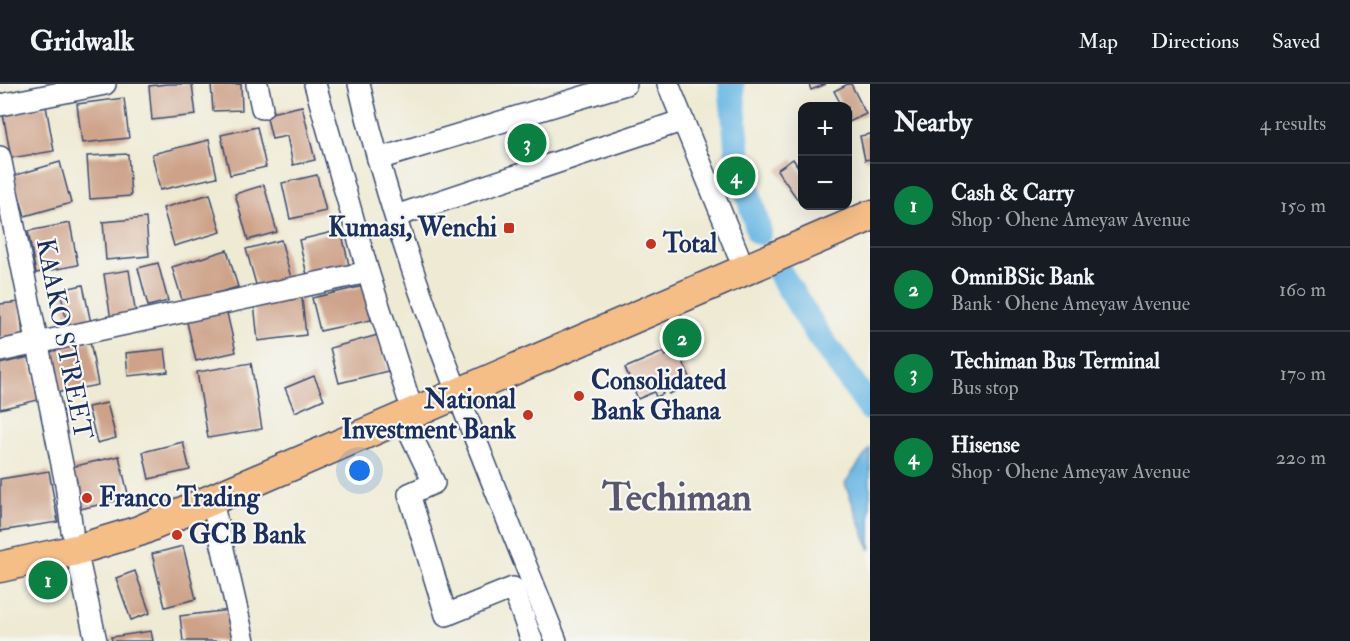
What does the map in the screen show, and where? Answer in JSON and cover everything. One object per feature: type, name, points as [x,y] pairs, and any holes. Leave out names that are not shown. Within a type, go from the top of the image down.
[{"type":"highway","points":[[0,567],[74,541],[136,512],[405,408],[869,206]]},
{"type":"highway","points":[[693,283],[738,254],[796,238]]},
{"type":"highway","points":[[0,547],[74,541],[139,531],[212,501],[405,408]]},
{"type":"street","points":[[0,105],[105,84]]},
{"type":"street","points":[[257,84],[262,108]]},
{"type":"street","points":[[315,84],[405,408],[434,483],[409,494],[446,615],[513,588],[532,641]]},
{"type":"street","points":[[359,84],[378,159],[428,314],[556,641]]},
{"type":"street","points":[[378,159],[565,93],[626,84]]},
{"type":"street","points":[[668,84],[681,121],[738,254]]},
{"type":"street","points":[[396,216],[681,121]]},
{"type":"street","name":"KAAKO STREET","points":[[0,157],[38,342],[74,541],[96,641]]},
{"type":"street","points":[[0,351],[368,272]]},
{"type":"street","points":[[212,501],[244,641]]},
{"type":"water","points":[[870,448],[870,550],[845,483]]},
{"type":"building","points":[[192,84],[196,115],[152,120],[149,86]]},
{"type":"building","points":[[211,84],[241,84],[242,110],[213,111]]},
{"type":"building","points":[[809,84],[826,84],[811,90]]},
{"type":"building","points":[[851,84],[866,114],[852,121],[852,102],[840,102],[834,91]]},
{"type":"building","points":[[124,98],[129,138],[82,143],[77,104]]},
{"type":"building","points":[[46,106],[54,151],[11,158],[3,114]]},
{"type":"building","points":[[302,106],[315,160],[293,165],[287,136],[272,139],[266,114]]},
{"type":"building","points":[[257,127],[266,167],[230,175],[221,135]]},
{"type":"building","points":[[870,134],[870,159],[865,160],[860,136]]},
{"type":"building","points":[[209,140],[217,177],[160,190],[152,154]]},
{"type":"building","points":[[128,154],[131,196],[90,199],[87,156]]},
{"type":"building","points":[[793,159],[798,167],[798,200],[777,170]]},
{"type":"building","points":[[60,162],[71,203],[25,216],[13,176]]},
{"type":"building","points":[[317,175],[326,211],[290,219],[282,183]]},
{"type":"building","points":[[264,185],[277,232],[248,240],[235,194]]},
{"type":"building","points":[[210,194],[221,232],[174,246],[163,208]]},
{"type":"building","points":[[146,218],[149,256],[106,260],[103,222]]},
{"type":"building","points":[[70,223],[78,265],[36,273],[28,231]]},
{"type":"building","points":[[341,230],[349,265],[307,275],[299,240]]},
{"type":"building","points":[[281,240],[291,278],[257,288],[246,249]]},
{"type":"building","points":[[227,250],[238,287],[183,303],[172,267]]},
{"type":"building","points":[[158,263],[168,301],[148,306],[138,268]]},
{"type":"building","points":[[129,270],[136,316],[111,320],[104,274]]},
{"type":"building","points":[[83,285],[92,328],[69,333],[60,290]]},
{"type":"building","points":[[364,286],[371,320],[320,331],[312,298]]},
{"type":"building","points":[[302,298],[306,335],[258,341],[254,303]]},
{"type":"building","points":[[20,302],[23,339],[0,341],[0,304]]},
{"type":"building","points":[[226,309],[236,352],[196,361],[186,318]]},
{"type":"building","points":[[378,335],[388,371],[339,383],[330,348]]},
{"type":"building","points":[[90,341],[98,385],[55,393],[47,349]]},
{"type":"building","points":[[165,349],[168,372],[128,376],[126,353]]},
{"type":"building","points":[[678,350],[693,384],[669,394],[666,386],[661,389],[663,394],[656,397],[654,392],[638,399],[625,368],[663,352],[665,356]]},
{"type":"building","points":[[29,357],[38,400],[0,409],[0,364]]},
{"type":"building","points":[[251,363],[262,429],[208,438],[197,372]]},
{"type":"building","points":[[314,376],[324,399],[295,412],[285,388]]},
{"type":"building","points":[[107,403],[116,438],[97,443],[88,407]]},
{"type":"building","points":[[183,442],[190,470],[149,479],[143,452]]},
{"type":"building","points":[[119,456],[129,498],[80,509],[71,467]]},
{"type":"building","points":[[49,471],[58,522],[0,531],[0,479]]},
{"type":"building","points":[[183,546],[196,599],[165,607],[152,554]]},
{"type":"building","points":[[135,571],[150,613],[131,620],[116,578]]},
{"type":"building","points":[[230,610],[233,641],[183,641],[180,616]]},
{"type":"building","points":[[151,631],[153,641],[112,641],[111,637]]},
{"type":"waterway","points":[[731,84],[738,156],[759,232]]},
{"type":"waterway","points":[[778,270],[819,336],[870,408]]},
{"type":"place","name":"Techiman Bus Terminal","points":[[527,143]]},
{"type":"place","name":"Hisense","points":[[736,176]]},
{"type":"place","name":"Kumasi, Wenchi","points":[[509,228]]},
{"type":"place","name":"Total","points":[[651,244]]},
{"type":"place","name":"OmniBSic Bank","points":[[682,338]]},
{"type":"place","name":"Consolidated Bank Ghana","points":[[579,396]]},
{"type":"place","name":"National Investment Bank","points":[[528,415]]},
{"type":"place","name":"Franco Trading","points":[[87,498]]},
{"type":"place","name":"GCB Bank","points":[[177,535]]},
{"type":"place","name":"Cash & Carry","points":[[48,580]]},
{"type":"district","name":"Techiman","points":[[677,498]]}]
